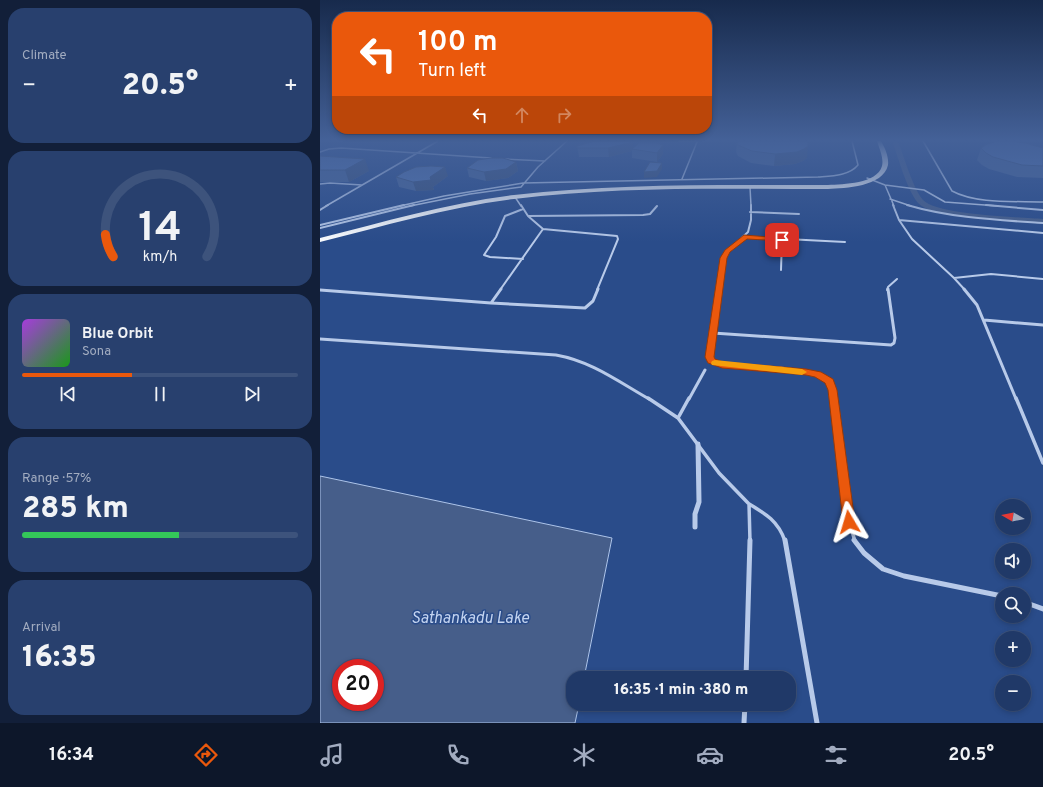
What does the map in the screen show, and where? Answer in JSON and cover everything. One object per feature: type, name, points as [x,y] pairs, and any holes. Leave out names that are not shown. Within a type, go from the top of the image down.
[{"type":"main road","points":[[320,237],[457,203],[513,194],[634,185],[839,184],[869,179],[872,175]]},
{"type":"main road","points":[[320,240],[459,206],[515,197],[635,188],[842,186],[869,179],[876,175]]},
{"type":"street","points":[[695,527],[695,514],[699,502],[698,444]]},
{"type":"lane","points":[[320,210],[380,175]]},
{"type":"lane","points":[[320,228],[441,200],[496,189],[521,186],[531,175]]},
{"type":"lane","points":[[682,179],[684,175]]},
{"type":"lane","points":[[320,224],[444,196],[522,183],[818,177],[838,175]]},
{"type":"lane","points":[[943,175],[955,194],[970,197],[1043,202]]},
{"type":"lane","points":[[869,179],[885,186],[918,189],[945,202],[1043,210]]},
{"type":"lane","points":[[320,184],[330,183],[362,185]]},
{"type":"lane","points":[[885,186],[899,220],[912,239],[954,278],[977,305],[1043,463]]},
{"type":"lane","points":[[750,187],[751,228],[746,237],[728,251],[724,258],[709,357],[716,363],[818,374],[829,381],[832,390],[849,522],[855,542],[864,553],[883,569],[904,576],[995,595]]},
{"type":"lane","points":[[320,290],[491,303],[585,308],[593,301],[618,239],[617,236],[543,229],[528,216],[515,197]]},
{"type":"lane","points":[[889,198],[915,208],[943,214],[1043,223]]},
{"type":"lane","points":[[528,216],[643,215],[650,214],[657,206]]},
{"type":"lane","points":[[523,209],[505,216],[496,237],[484,255],[490,257],[523,259]]},
{"type":"lane","points":[[750,212],[799,214]]},
{"type":"lane","points":[[899,220],[1043,233]]},
{"type":"lane","points":[[491,303],[543,229]]},
{"type":"lane","points":[[746,237],[845,242]]},
{"type":"lane","points":[[781,270],[782,240]]},
{"type":"lane","points":[[954,278],[991,274],[1043,279]]},
{"type":"lane","points":[[712,332],[891,345],[894,343],[895,338],[887,293],[888,287],[896,279]]},
{"type":"lane","points":[[984,320],[1043,326]]},
{"type":"lane","points":[[320,339],[556,354],[573,358],[588,364],[648,398],[678,418],[719,474],[749,504],[774,518],[782,530],[787,547],[817,723]]},
{"type":"lane","points":[[678,418],[705,370]]},
{"type":"lane","points":[[746,671],[750,533],[749,504]]},
{"type":"lane","points":[[1031,605],[1043,609]]},
{"type":"lane","points":[[744,723],[745,711]]},
{"type":"water","name":"Sathankadu Lake","points":[[320,476],[612,538],[585,671],[566,671],[566,711],[578,711],[575,723],[320,723]]},
{"type":"building","points":[[400,175],[433,175],[430,177],[431,180],[413,182],[396,177]]},
{"type":"waterway","points":[[908,175],[919,199],[922,203],[930,207],[960,214],[1043,221]]},
{"type":"slow traffic","points":[[715,363],[722,365],[802,372]]},
{"type":"route","points":[[782,240],[746,237],[732,246],[728,251],[724,258],[709,357],[712,361],[722,365],[806,372],[818,374],[825,377],[829,381],[832,390],[849,522]]}]
